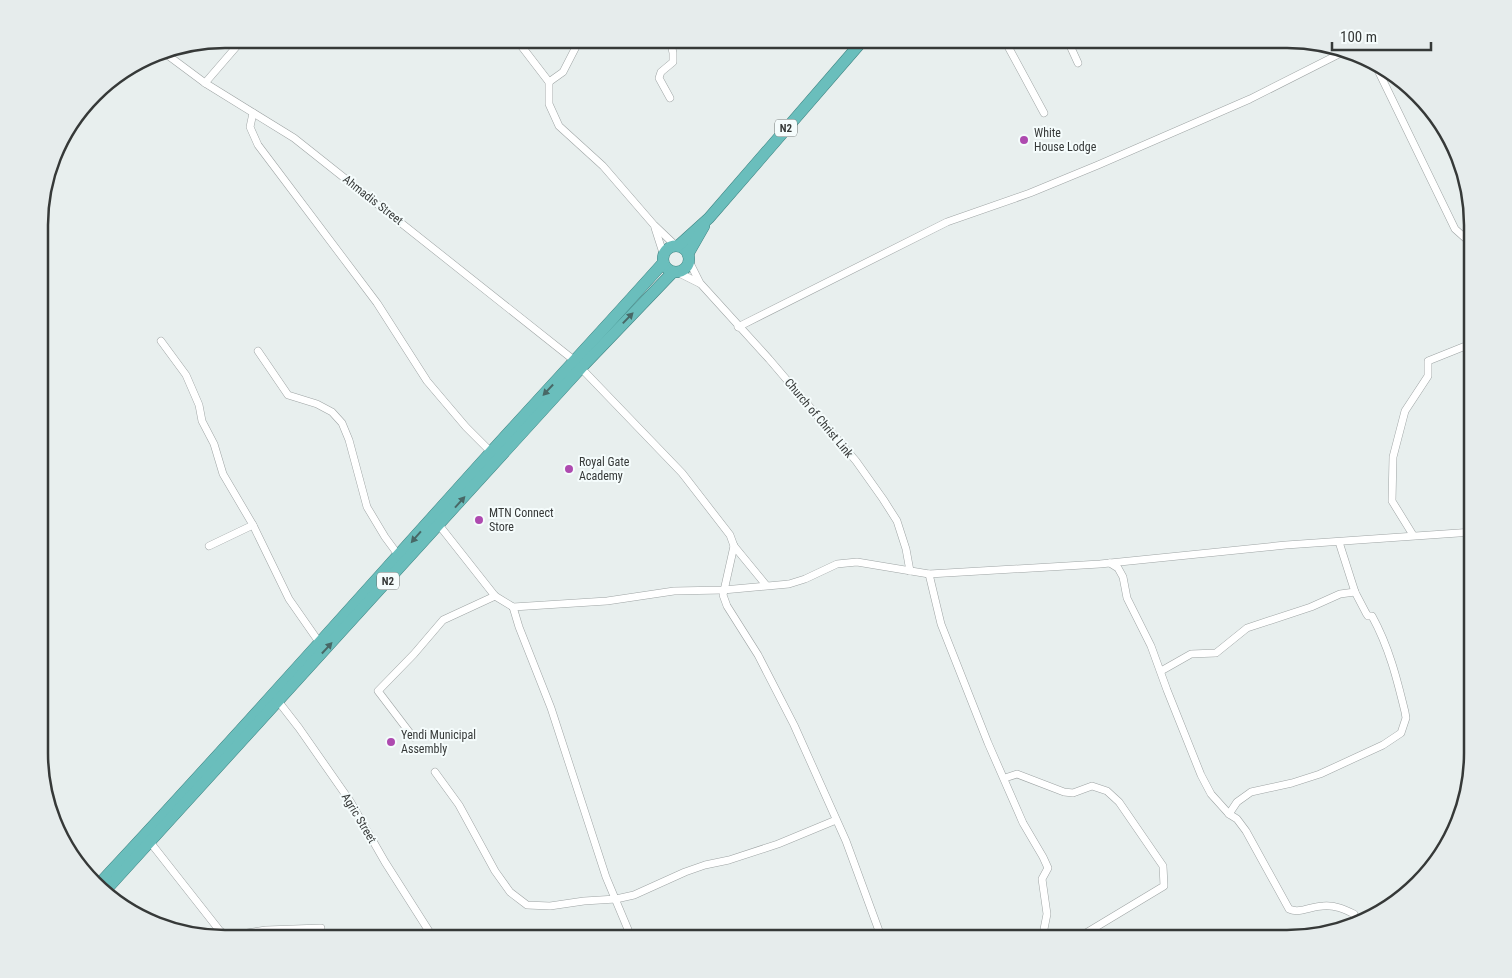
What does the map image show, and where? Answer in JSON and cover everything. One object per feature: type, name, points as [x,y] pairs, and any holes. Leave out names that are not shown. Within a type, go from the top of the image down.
[{"type":"highway","name":"N2","points":[[676,245],[709,218],[856,48]]},
{"type":"highway","name":"N2","points":[[689,258],[709,218]]},
{"type":"highway","points":[[676,245],[684,248],[689,258],[686,268],[675,272],[667,269],[663,258],[668,248],[676,245]]},
{"type":"highway","name":"N2","points":[[102,881],[439,526],[578,364],[663,258]]},
{"type":"highway","name":"N2","points":[[108,887],[274,698],[319,642],[399,556],[491,452],[578,364],[675,272]]},
{"type":"street","points":[[205,83],[235,48]]},
{"type":"street","points":[[523,48],[549,82],[549,104],[559,126],[603,166],[654,225],[676,245]]},
{"type":"street","points":[[549,82],[563,72],[575,48]]},
{"type":"street","points":[[670,98],[659,78],[661,72],[673,62],[672,48]]},
{"type":"street","points":[[1009,48],[1044,113]]},
{"type":"street","points":[[1071,48],[1078,63]]},
{"type":"street","points":[[738,327],[947,222],[1030,193],[1098,165],[1250,99],[1337,55]]},
{"type":"street","name":"Ahmadis Street","points":[[169,56],[205,83],[308,148],[578,364],[682,473],[730,535],[734,546],[766,585]]},
{"type":"street","points":[[1379,73],[1455,229],[1464,234]]},
{"type":"street","points":[[253,113],[250,127],[258,145],[371,295],[427,380],[466,427],[491,452]]},
{"type":"street","points":[[654,225],[663,258]]},
{"type":"street","name":"Church of Christ Link","points":[[689,258],[700,283],[856,461],[883,499],[897,521],[906,549],[910,571]]},
{"type":"street","name":"Church of Christ Link","points":[[675,272],[700,283]]},
{"type":"street","points":[[161,341],[186,375],[199,405],[202,421],[214,444],[223,474],[253,525],[289,599],[319,642]]},
{"type":"street","points":[[1413,536],[1392,501],[1394,457],[1405,411],[1428,376],[1428,361],[1464,347]]},
{"type":"street","points":[[258,351],[288,395],[317,404],[332,412],[342,423],[349,440],[367,508],[399,556]]},
{"type":"street","points":[[209,546],[253,525]]},
{"type":"street","points":[[439,526],[495,596],[513,607],[607,601],[674,591],[723,590],[789,584],[806,579],[837,564],[857,562],[929,574],[1110,563],[1286,545],[1464,533]]},
{"type":"street","points":[[1229,814],[1237,802],[1251,792],[1292,783],[1320,774],[1383,745],[1401,733],[1406,718],[1395,671],[1382,634],[1372,616],[1368,616],[1366,613],[1356,592],[1339,542]]},
{"type":"street","points":[[734,546],[723,590],[727,606],[758,655],[794,725],[846,841],[879,930]]},
{"type":"street","points":[[1110,563],[1118,568],[1123,577],[1128,598],[1151,646],[1201,775],[1211,794],[1229,814],[1237,819],[1246,831],[1289,908],[1295,911],[1323,906],[1342,908],[1354,914]]},
{"type":"street","points":[[929,574],[941,624],[988,743],[1023,823],[1048,868],[1042,879],[1047,914],[1044,930]]},
{"type":"street","points":[[1161,671],[1191,654],[1216,653],[1247,628],[1311,607],[1340,594],[1356,592]]},
{"type":"street","points":[[413,737],[378,691],[414,654],[443,620],[495,596]]},
{"type":"street","points":[[513,607],[551,708],[606,877],[628,930]]},
{"type":"street","name":"Agric Street","points":[[274,698],[299,728],[350,801],[385,862],[428,930]]},
{"type":"street","points":[[435,772],[459,805],[495,871],[510,892],[527,904],[550,906],[616,899],[634,895],[704,865],[730,860],[778,844],[836,820]]},
{"type":"street","points":[[1004,778],[1018,774],[1064,792],[1073,793],[1092,786],[1107,791],[1120,802],[1163,866],[1164,886],[1091,930]]},
{"type":"street","points":[[150,842],[219,930]]},
{"type":"street","points":[[266,930],[321,928]]},
{"type":"place","name":"White House Lodge","points":[[1024,140]]},
{"type":"place","name":"Royal Gate Academy","points":[[569,469]]},
{"type":"place","name":"MTN Connect Store","points":[[479,520]]},
{"type":"place","name":"Yendi Municipal Assembly","points":[[391,742]]}]
